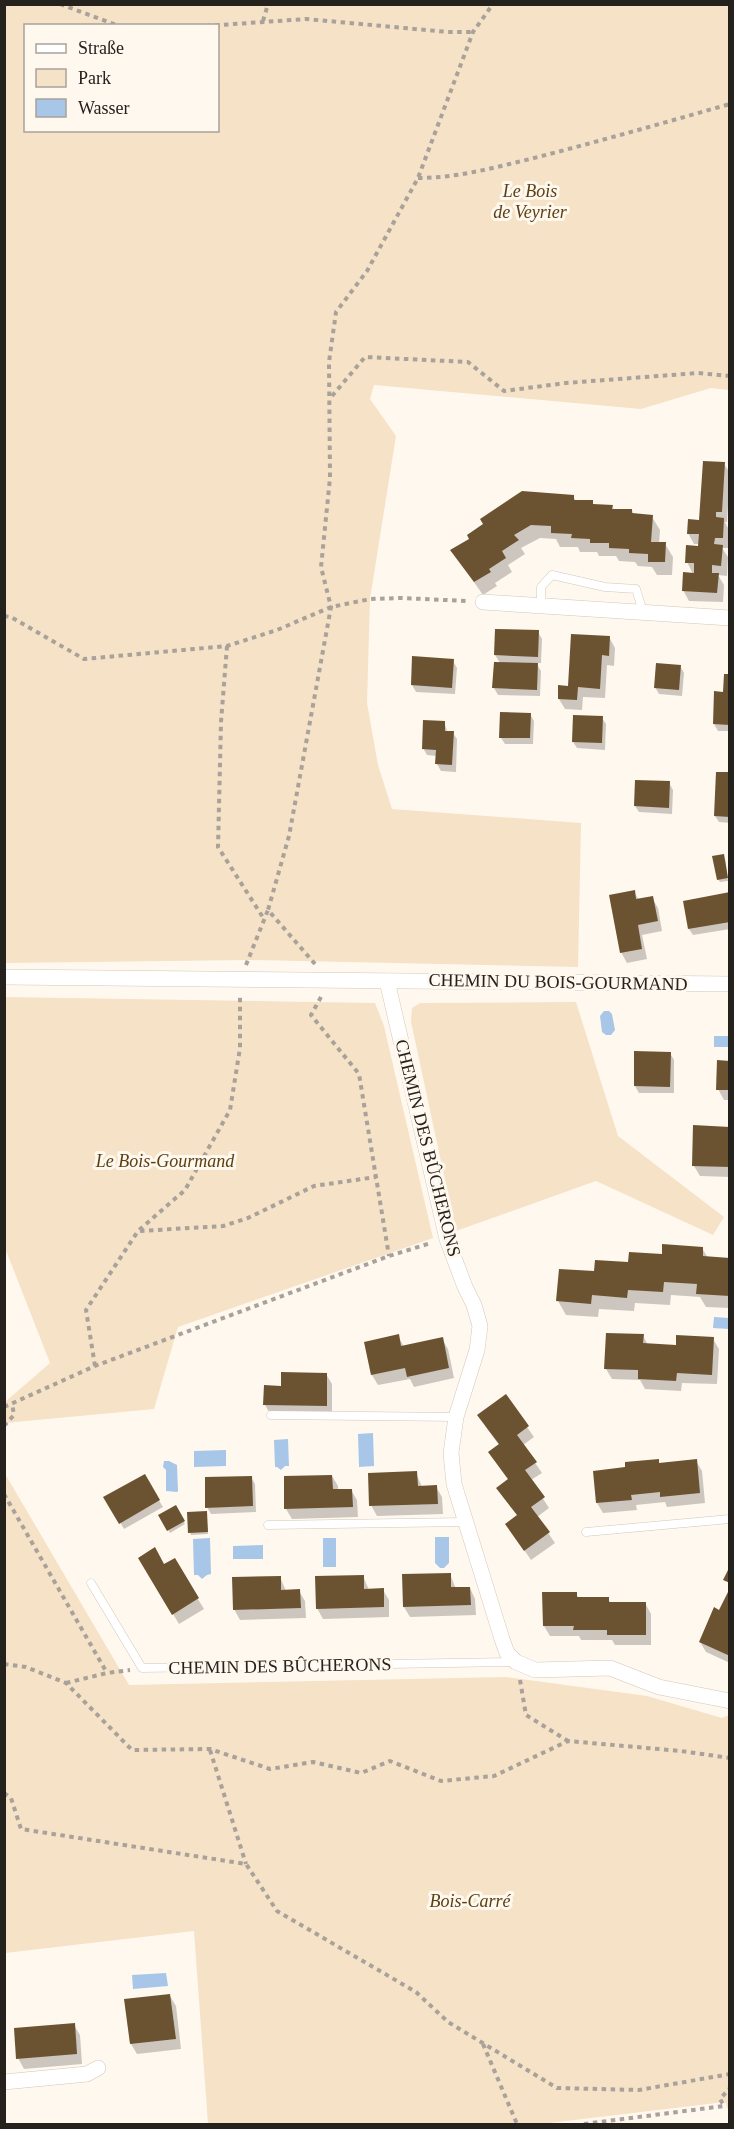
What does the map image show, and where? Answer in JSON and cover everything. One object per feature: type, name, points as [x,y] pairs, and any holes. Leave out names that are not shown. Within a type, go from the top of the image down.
[{"type":"street","points":[[483,602],[729,618]]},
{"type":"street","points":[[4,977],[330,980]]},
{"type":"street","name":"CHEMIN DU BOIS-GOURMAND","points":[[330,980],[729,984]]},
{"type":"street","name":"CHEMIN DES BÛCHERONS","points":[[387,981],[447,1239],[474,1305],[480,1326],[477,1350],[456,1417],[451,1453],[454,1484],[507,1653],[516,1662],[536,1670],[610,1668],[659,1687],[729,1701]]},
{"type":"street","points":[[4,2082],[87,2074],[98,2068]]},
{"type":"lane","points":[[542,606],[542,587],[552,575],[605,587],[636,589],[643,612]]},
{"type":"lane","points":[[271,1415],[456,1417]]},
{"type":"lane","points":[[586,1532],[729,1519]]},
{"type":"lane","points":[[268,1525],[465,1521]]},
{"type":"lane","name":"CHEMIN DES BÛCHERONS","points":[[91,1583],[142,1668],[516,1662]]},
{"type":"path","points":[[60,4],[114,24]]},
{"type":"path","points":[[262,21],[268,4]]},
{"type":"path","points":[[95,1366],[86,1310],[138,1232],[185,1190],[230,1110],[240,1048],[240,978],[268,910],[289,836],[331,607],[321,567],[330,478],[329,362],[336,312],[367,272],[418,178],[473,32],[493,4]]},
{"type":"path","points":[[219,25],[306,19],[448,32],[473,32]]},
{"type":"path","points":[[418,178],[442,178],[485,170],[729,104]]},
{"type":"path","points":[[331,396],[365,357],[468,362],[504,391],[566,383],[687,374],[729,376]]},
{"type":"path","points":[[4,615],[84,659],[227,646],[277,630],[331,607],[370,599],[402,598],[483,602]]},
{"type":"path","points":[[227,646],[221,722],[218,847],[264,919]]},
{"type":"path","points":[[268,910],[330,980],[311,1015],[359,1074],[389,1256]]},
{"type":"path","points":[[138,1232],[222,1226],[248,1218],[314,1186],[376,1177]]},
{"type":"path","points":[[4,1407],[95,1366],[389,1256],[447,1239]]},
{"type":"path","points":[[4,1426],[14,1414],[12,1403]]},
{"type":"path","points":[[4,1494],[107,1673]]},
{"type":"path","points":[[516,1662],[526,1714],[568,1741],[681,1751],[729,1758]]},
{"type":"path","points":[[4,1665],[26,1667],[66,1683],[132,1750],[210,1749],[270,1769],[313,1762],[360,1773],[390,1761],[441,1781],[494,1776],[568,1741]]},
{"type":"path","points":[[66,1683],[107,1673],[142,1668]]},
{"type":"path","points":[[210,1749],[246,1864],[277,1911],[416,1992],[448,2022],[557,2088],[639,2090],[729,2074]]},
{"type":"path","points":[[4,1793],[11,1798],[21,1829],[246,1864]]},
{"type":"path","points":[[483,2043],[517,2124]]},
{"type":"path","points":[[584,2124],[724,2106],[720,2099],[729,2088]]},
{"type":"green space","name":"Le Bois de Veyrier","points":[[4,5],[729,5],[729,390],[711,388],[641,409],[374,385],[370,399],[396,436],[370,599],[367,703],[378,765],[392,809],[581,823],[578,967],[249,960],[5,963]]},
{"type":"green space","name":"Le Bois-Gourmand","points":[[5,997],[375,1003],[384,1026],[433,1238],[178,1327],[154,1409],[5,1423],[5,1402],[50,1363],[5,1248]]},
{"type":"green space","points":[[576,1002],[618,1136],[724,1217],[713,1235],[596,1181],[456,1231],[411,1022],[412,1008],[420,1003]]},
{"type":"green space","name":"Bois-Carré","points":[[4,1472],[129,1685],[506,1677],[647,1696],[722,1718],[729,1715],[729,2112],[725,2102],[541,2124],[208,2124],[194,1931],[5,1953]]},
{"type":"water","points":[[604,1011],[612,1014],[615,1030],[611,1035],[602,1032],[600,1016]]},
{"type":"water","points":[[714,1036],[729,1036],[729,1047],[714,1047]]},
{"type":"water","points":[[714,1317],[729,1318],[729,1329],[713,1328]]},
{"type":"water","points":[[373,1433],[374,1466],[359,1467],[358,1434]]},
{"type":"water","points":[[288,1439],[289,1466],[281,1470],[275,1467],[274,1440]]},
{"type":"water","points":[[226,1450],[226,1466],[194,1467],[194,1451]]},
{"type":"water","points":[[164,1461],[177,1465],[177,1492],[166,1491]]},
{"type":"water","points":[[435,1537],[449,1537],[449,1563],[444,1568],[440,1568],[435,1563]]},
{"type":"water","points":[[210,1538],[211,1574],[202,1579],[194,1575],[193,1539]]},
{"type":"water","points":[[323,1538],[336,1538],[336,1567],[323,1567]]},
{"type":"water","points":[[263,1545],[263,1559],[233,1559],[233,1546]]},
{"type":"water","points":[[166,1973],[168,1986],[133,1989],[132,1975]]},
{"type":"building","points":[[703,461],[725,462],[722,512],[716,512],[716,517],[724,518],[723,538],[715,538],[714,544],[723,545],[721,566],[712,565],[712,573],[719,573],[717,593],[682,591],[683,572],[694,573],[694,563],[685,563],[686,545],[698,546],[699,534],[687,534],[688,519],[699,520]]},
{"type":"building","points":[[522,491],[574,495],[574,500],[593,500],[593,504],[613,505],[612,509],[632,509],[632,513],[653,515],[651,542],[666,542],[665,562],[648,562],[648,554],[629,553],[629,549],[609,548],[609,543],[590,543],[590,539],[571,538],[572,534],[551,533],[551,526],[531,525],[514,535],[519,540],[502,551],[506,558],[489,569],[491,572],[474,582],[450,550],[469,539],[467,535],[483,524],[480,519]]},
{"type":"building","points":[[495,629],[539,630],[538,657],[494,655]]},
{"type":"building","points":[[571,634],[610,636],[609,656],[602,655],[600,689],[578,687],[577,700],[558,699],[558,685],[568,686]]},
{"type":"building","points":[[412,656],[454,659],[452,688],[411,685]]},
{"type":"building","points":[[494,662],[538,663],[537,690],[492,688]]},
{"type":"building","points":[[656,663],[681,665],[679,690],[654,688]]},
{"type":"building","points":[[724,674],[730,674],[730,725],[713,724],[714,691],[723,692]]},
{"type":"building","points":[[500,712],[531,713],[530,738],[499,738]]},
{"type":"building","points":[[573,715],[603,716],[602,743],[572,742]]},
{"type":"building","points":[[423,720],[445,721],[445,731],[454,731],[452,765],[435,764],[436,750],[422,749]]},
{"type":"building","points":[[716,772],[730,772],[730,817],[714,816]]},
{"type":"building","points":[[635,780],[670,781],[669,808],[634,806]]},
{"type":"building","points":[[724,854],[728,878],[717,880],[712,856]]},
{"type":"building","points":[[635,890],[636,899],[653,896],[658,921],[638,925],[642,949],[620,953],[609,895]]},
{"type":"building","points":[[730,892],[730,922],[688,929],[683,901]]},
{"type":"building","points":[[634,1051],[671,1052],[670,1087],[634,1086]]},
{"type":"building","points":[[717,1060],[730,1061],[730,1090],[716,1090]]},
{"type":"building","points":[[693,1125],[730,1127],[730,1167],[692,1166]]},
{"type":"building","points":[[662,1244],[703,1247],[703,1256],[730,1258],[730,1296],[696,1294],[697,1284],[664,1282],[663,1292],[628,1290],[627,1298],[592,1295],[591,1304],[556,1301],[559,1269],[594,1271],[595,1260],[628,1262],[629,1252],[662,1254]]},
{"type":"building","points":[[606,1333],[644,1334],[643,1343],[676,1345],[676,1335],[714,1337],[712,1375],[677,1373],[676,1381],[638,1379],[638,1370],[604,1369]]},
{"type":"building","points":[[399,1334],[401,1346],[443,1337],[449,1368],[407,1377],[405,1368],[371,1375],[364,1342]]},
{"type":"building","points":[[281,1372],[327,1373],[327,1406],[263,1405],[264,1385],[281,1386]]},
{"type":"building","points":[[506,1394],[529,1426],[517,1435],[537,1462],[525,1470],[545,1497],[531,1507],[550,1532],[524,1551],[505,1524],[517,1515],[496,1488],[508,1479],[488,1452],[499,1444],[477,1415]]},
{"type":"building","points":[[659,1459],[659,1463],[697,1459],[700,1493],[660,1497],[660,1492],[631,1495],[632,1500],[596,1503],[593,1471],[625,1467],[625,1462]]},
{"type":"building","points":[[417,1471],[418,1486],[437,1485],[438,1504],[369,1506],[368,1473]]},
{"type":"building","points":[[145,1474],[160,1500],[119,1524],[103,1497]]},
{"type":"building","points":[[332,1475],[333,1489],[352,1489],[353,1507],[284,1509],[284,1476]]},
{"type":"building","points":[[252,1476],[253,1506],[205,1508],[205,1477]]},
{"type":"building","points":[[176,1505],[185,1521],[167,1531],[158,1515]]},
{"type":"building","points":[[207,1511],[208,1532],[188,1533],[187,1512]]},
{"type":"building","points":[[155,1547],[164,1564],[175,1558],[199,1598],[172,1615],[138,1558]]},
{"type":"building","points":[[730,1566],[730,1583],[723,1580]]},
{"type":"building","points":[[451,1573],[451,1587],[470,1587],[471,1605],[403,1607],[402,1574]]},
{"type":"building","points":[[364,1575],[364,1589],[384,1588],[384,1607],[316,1609],[315,1576]]},
{"type":"building","points":[[281,1576],[281,1590],[300,1589],[301,1608],[233,1610],[232,1577]]},
{"type":"building","points":[[730,1588],[730,1656],[699,1642],[714,1607],[719,1610]]},
{"type":"building","points":[[542,1592],[577,1592],[577,1597],[609,1597],[609,1602],[646,1602],[646,1635],[607,1635],[607,1630],[573,1630],[574,1626],[543,1626]]},
{"type":"building","points":[[170,1994],[176,2039],[130,2044],[124,1999]]},
{"type":"building","points":[[75,2023],[77,2054],[16,2059],[14,2028]]}]
